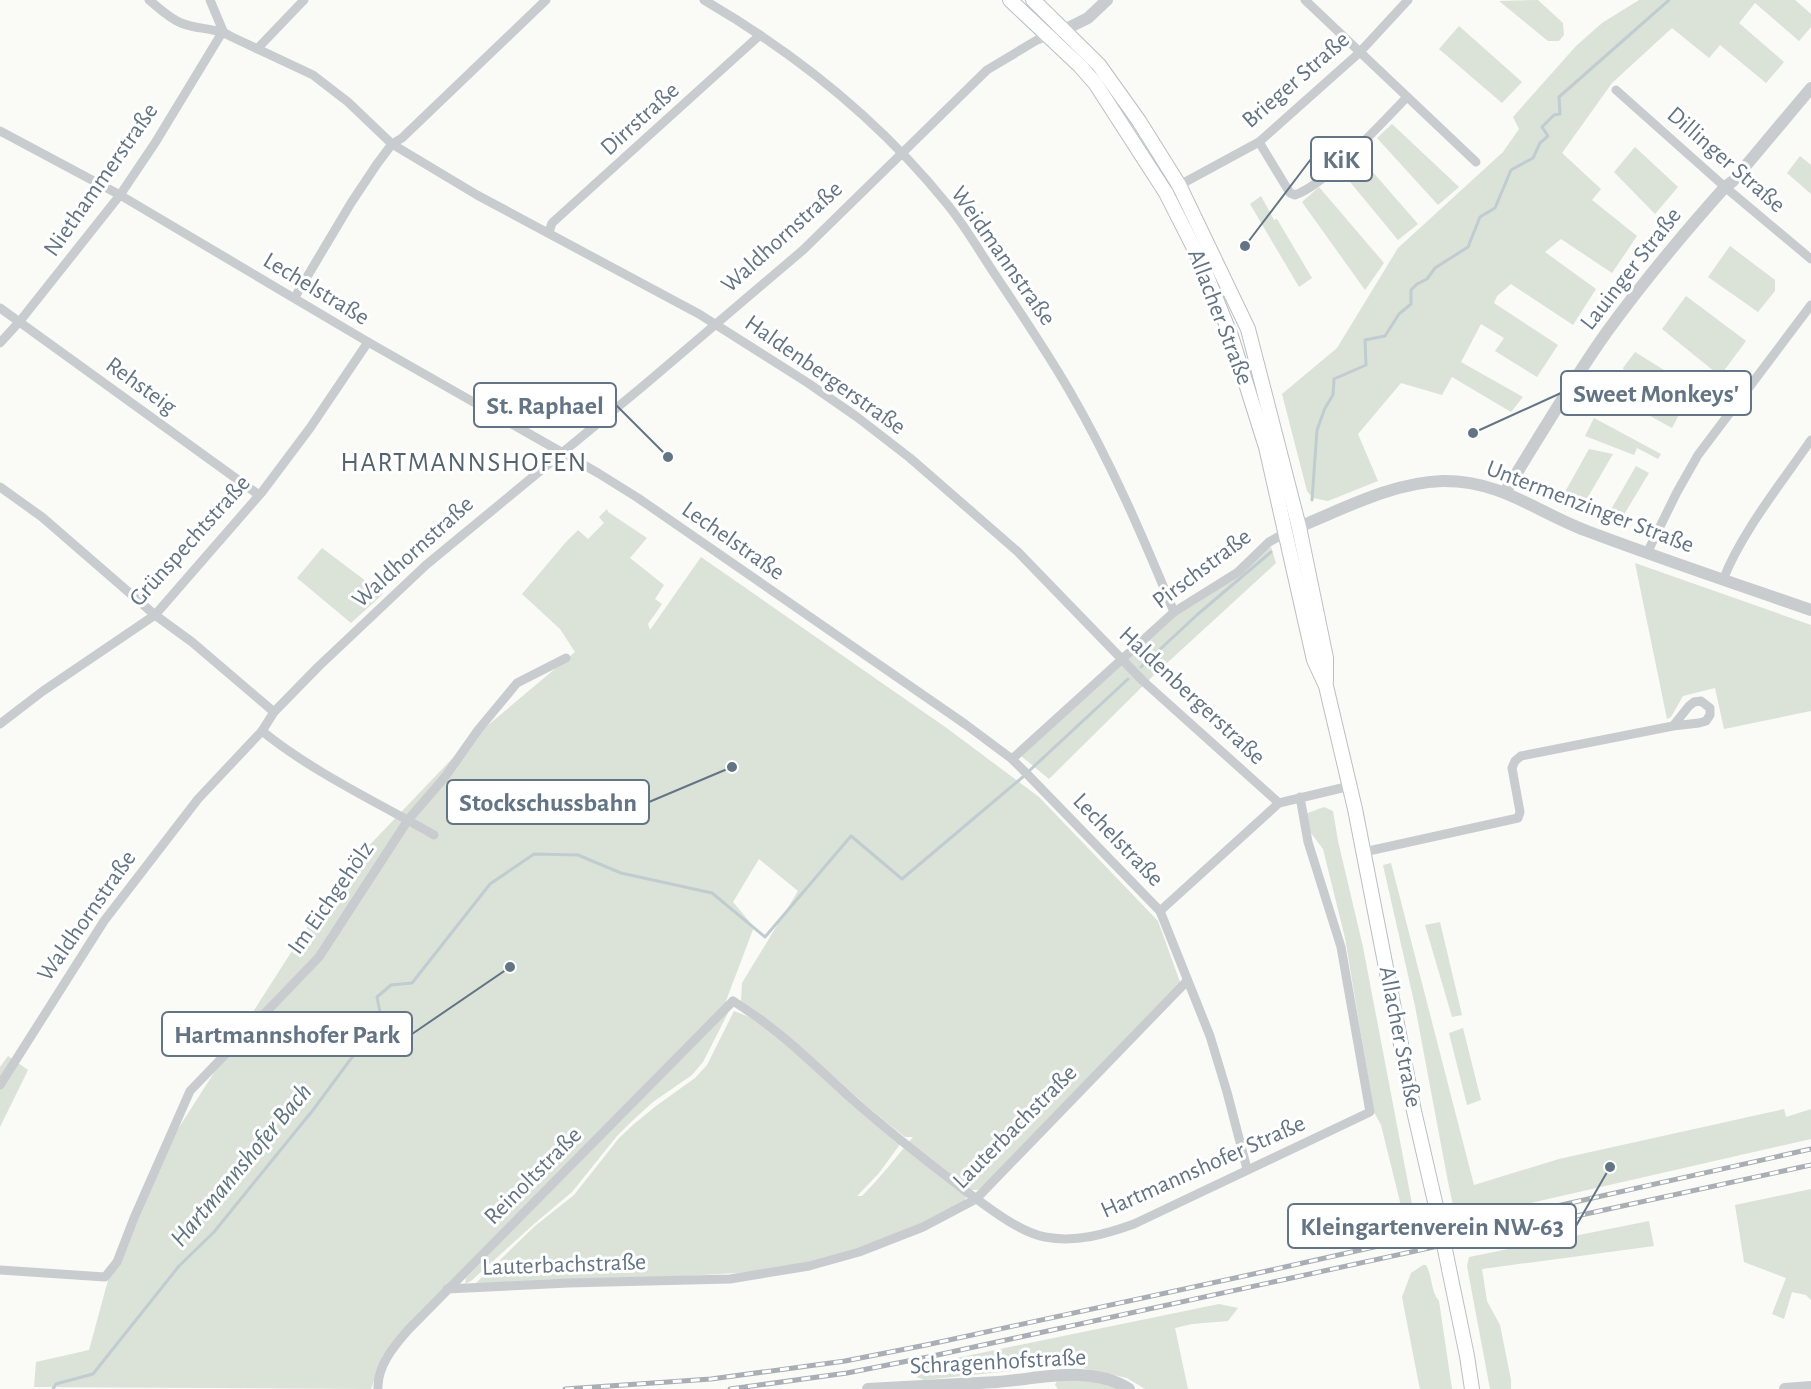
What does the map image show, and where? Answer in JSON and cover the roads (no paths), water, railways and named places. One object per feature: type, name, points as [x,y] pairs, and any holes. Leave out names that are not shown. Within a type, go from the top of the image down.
[{"type":"main road","name":"Allacher Straße","points":[[1010,0],[1095,83],[1137,144],[1166,193],[1202,264],[1231,336],[1266,447],[1314,660],[1326,686],[1350,786],[1472,1389]]},
{"type":"main road","name":"Allacher Straße","points":[[1033,0],[1104,71],[1139,121],[1179,185],[1248,329],[1299,527],[1326,658],[1326,686]]},
{"type":"street","name":"Haldenbergerstraße","points":[[149,0],[165,14],[182,23],[223,31],[313,75],[348,102],[392,144],[477,195],[716,324],[857,417],[910,458],[1017,551],[1143,681],[1279,803]]},
{"type":"street","points":[[210,0],[223,31]]},
{"type":"street","points":[[256,49],[303,0]]},
{"type":"street","points":[[295,297],[351,203],[392,144],[402,138],[546,0]]},
{"type":"street","name":"Weidmannstraße","points":[[704,0],[760,35],[809,70],[856,109],[947,204],[1023,316],[1070,392],[1117,481],[1149,550],[1174,612]]},
{"type":"street","name":"Waldhornstraße","points":[[0,1085],[104,921],[198,799],[262,731],[274,712],[318,667],[426,565],[803,250],[987,70],[1048,36],[1088,18],[1107,0]]},
{"type":"street","points":[[1305,0],[1476,162]]},
{"type":"street","name":"Brieger Straße","points":[[1166,193],[1259,142],[1359,53],[1408,0]]},
{"type":"street","name":"Niethammerstraße","points":[[0,343],[120,195],[223,31]]},
{"type":"street","name":"Dirrstraße","points":[[549,232],[552,223],[760,35]]},
{"type":"street","name":"Lauinger Straße","points":[[1504,492],[1606,334],[1669,251],[1725,187],[1733,181],[1811,88]]},
{"type":"street","name":"Dillinger Straße","points":[[1616,90],[1725,187],[1811,259]]},
{"type":"street","points":[[1259,142],[1290,193],[1295,195],[1305,191],[1335,168],[1407,97]]},
{"type":"street","name":"Lechelstraße","points":[[0,131],[120,195],[638,498],[965,724],[1012,759],[1160,911],[1210,1036],[1247,1169]]},
{"type":"street","points":[[1647,553],[1698,455],[1811,305]]},
{"type":"street","name":"Rehsteig","points":[[0,308],[215,465],[260,495]]},
{"type":"street","name":"Grünspechtstraße","points":[[0,724],[43,690],[118,642],[155,615],[260,495],[310,428],[368,342]]},
{"type":"street","points":[[1723,580],[1728,565],[1767,502],[1811,440]]},
{"type":"street","name":"Untermenzinger Straße","points":[[1284,533],[1377,495],[1413,484],[1444,481],[1475,483],[1504,492],[1577,527],[1811,610]]},
{"type":"street","points":[[0,487],[42,517],[155,615],[192,642],[274,712]]},
{"type":"street","name":"Pirschstraße","points":[[1012,759],[1174,612],[1238,572],[1269,542],[1284,533]]},
{"type":"street","name":"Im Eichgehölz","points":[[0,1270],[105,1277],[117,1262],[190,1091],[319,957],[408,820],[445,777],[478,730],[517,683],[566,658]]},
{"type":"street","points":[[1364,852],[1518,818],[1520,812],[1512,768],[1521,756],[1673,726]]},
{"type":"street","points":[[262,731],[278,744],[322,771],[434,835]]},
{"type":"street","points":[[1160,911],[1279,803],[1350,786]]},
{"type":"street","name":"Hartmannshofer Straße","points":[[733,1000],[790,1041],[868,1113],[976,1199],[1022,1229],[1043,1237],[1064,1240],[1109,1233],[1134,1224],[1370,1112],[1341,946],[1308,842],[1300,797]]},
{"type":"street","name":"Lauterbachstraße","points":[[447,1289],[730,1279],[809,1266],[859,1252],[923,1227],[976,1199],[1187,981]]},
{"type":"street","name":"Reinoltstraße","points":[[378,1389],[380,1376],[395,1345],[447,1289],[610,1127],[733,1000]]},
{"type":"street","name":"Schragenhofstraße","points":[[870,1389],[1011,1381],[1068,1375],[1108,1380],[1129,1389]]},
{"type":"street","points":[[1785,1389],[1811,1387]]},
{"type":"waterway","name":"Hartmannshofer Bach","points":[[1312,500],[1317,430],[1325,408],[1333,395],[1334,379],[1366,365],[1365,340],[1385,336],[1399,314],[1411,304],[1411,290],[1427,279],[1435,268],[1468,247],[1480,217],[1495,208],[1511,170],[1533,158],[1540,143],[1548,136],[1542,127],[1554,115],[1560,114],[1559,97],[1669,0]]},
{"type":"waterway","name":"Hartmannshofer Bach","points":[[1141,667],[1198,614],[1271,552]]},
{"type":"waterway","name":"Hartmannshofer Bach","points":[[1029,771],[1128,679]]},
{"type":"waterway","name":"Hartmannshofer Bach","points":[[53,1389],[56,1384],[93,1374],[179,1266],[214,1232],[313,1110],[381,1018],[377,997],[391,985],[412,983],[490,884],[534,854],[578,855],[621,873],[712,893],[765,937],[851,836],[902,879],[1024,776]]},
{"type":"railway","points":[[565,1389],[711,1379],[845,1361],[1267,1271],[1811,1149]]},
{"type":"railway","points":[[730,1389],[847,1373],[928,1357],[1811,1165]]},
{"type":"place","name":"KiK","points":[[1245,246]]},
{"type":"place","name":"Sweet Monkeys'","points":[[1473,433]]},
{"type":"place","name":"St. Raphael","points":[[668,457]]},
{"type":"place","name":"Stockschussbahn","points":[[732,767]]},
{"type":"place","name":"Hartmannshofer Park","points":[[510,967]]},
{"type":"place","name":"Kleingartenverein NW-63","points":[[1610,1167]]},
{"type":"district","name":"HARTMANNSHOFEN","points":[[464,462]]}]
